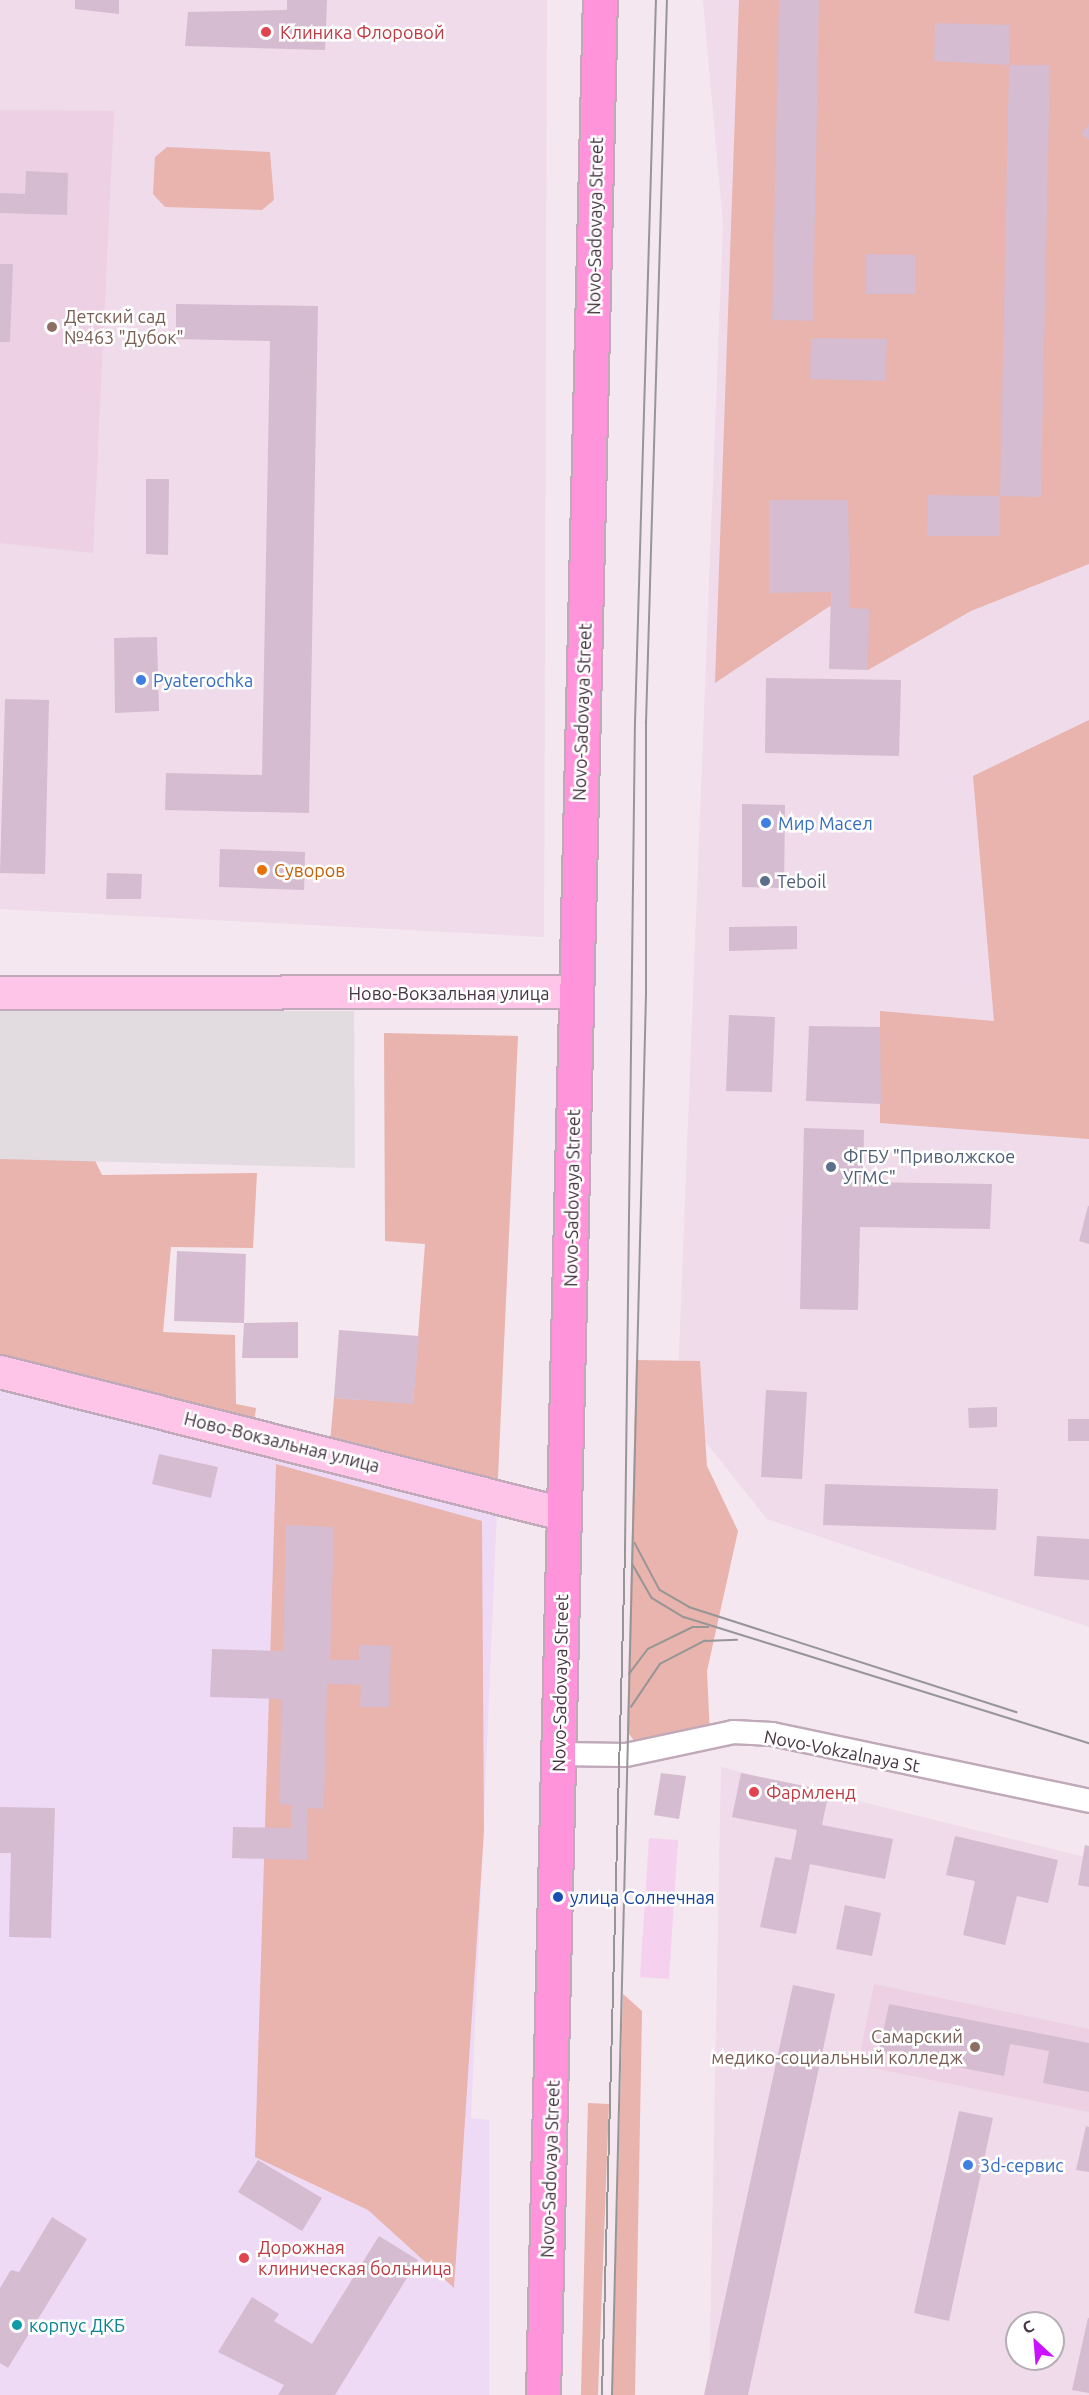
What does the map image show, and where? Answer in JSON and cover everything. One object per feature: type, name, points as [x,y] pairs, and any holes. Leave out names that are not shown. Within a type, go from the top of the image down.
[{"type":"main road","name":"Novo-Sadovaya Street","points":[[543,2395],[563,1514],[574,1187],[574,992],[600,0]]},
{"type":"street","name":"Ново-Вокзальная улица","points":[[0,993],[574,992]]},
{"type":"street","name":"Ново-Вокзальная улица","points":[[0,1372],[563,1514]]},
{"type":"street","name":"Novo-Vokzalnaya St","points":[[558,1754],[626,1755],[733,1732],[772,1734],[1089,1801]]},
{"type":"shaded area","points":[[0,0],[547,0],[544,937],[0,909]]},
{"type":"shaded area","points":[[703,0],[1089,0],[1089,1627],[767,1519],[677,1406],[723,224]]},
{"type":"shaded area","points":[[739,0],[1089,0],[1089,564],[971,611],[868,670],[830,606],[715,683]]},
{"type":"shaded area","name":"Детский сад №463 \"Дубок\"","points":[[0,110],[114,111],[93,553],[0,543]]},
{"type":"shaded area","points":[[167,147],[270,152],[274,200],[262,210],[165,207],[153,194],[155,157]]},
{"type":"shaded area","points":[[1089,720],[1089,1139],[880,1123],[880,1011],[994,1021],[973,776]]},
{"type":"shaded area","points":[[0,1011],[354,1011],[355,1168],[0,1159]]},
{"type":"shaded area","points":[[0,1028],[34,1034],[102,1175],[257,1173],[253,1248],[171,1247],[163,1332],[235,1335],[236,1404],[256,1408],[252,1436],[0,1373]]},
{"type":"shaded area","points":[[384,1033],[518,1036],[497,1499],[329,1454],[334,1398],[413,1403],[425,1244],[385,1241]]},
{"type":"shaded area","points":[[636,1360],[700,1361],[707,1466],[738,1531],[707,1671],[710,1736],[642,1752],[627,1731]]},
{"type":"shaded area","points":[[0,1382],[497,1510],[471,2118],[489,2120],[489,2395],[0,2395]]},
{"type":"shaded area","points":[[276,1464],[482,1521],[484,1831],[454,2288],[368,2210],[255,2157]]},
{"type":"shaded area","points":[[721,1767],[1089,1858],[1089,2395],[709,2395]]},
{"type":"shaded area","points":[[649,1838],[678,1840],[669,1979],[640,1977]]},
{"type":"shaded area","name":"Самарский медико-социальный колледж","points":[[874,1984],[1089,2029],[1089,2112],[858,2065]]},
{"type":"shaded area","points":[[623,1994],[642,2011],[635,2395],[612,2395]]},
{"type":"shaded area","points":[[588,2103],[609,2104],[598,2395],[581,2395]]},
{"type":"building","points":[[75,0],[119,0],[119,14],[75,9]]},
{"type":"building","points":[[287,0],[327,0],[325,50],[185,46],[188,12],[287,10]]},
{"type":"building","points":[[779,0],[819,0],[813,321],[772,320]]},
{"type":"building","points":[[935,23],[1010,25],[1009,65],[934,61]]},
{"type":"building","points":[[1009,65],[1050,65],[1041,497],[1000,496]]},
{"type":"building","points":[[1089,124],[1089,140],[1081,134]]},
{"type":"building","points":[[26,171],[68,173],[67,215],[0,213],[0,193],[25,194]]},
{"type":"building","points":[[866,254],[916,255],[916,294],[866,294]]},
{"type":"building","points":[[0,264],[13,264],[10,342],[0,342]]},
{"type":"building","points":[[176,304],[318,306],[309,813],[165,810],[166,773],[262,775],[270,341],[176,339]]},
{"type":"building","points":[[811,338],[887,339],[885,381],[810,379]]},
{"type":"building","points":[[146,479],[169,479],[168,555],[146,554]]},
{"type":"building","points":[[928,495],[1000,496],[1000,536],[927,536]]},
{"type":"building","points":[[769,500],[848,500],[850,608],[869,609],[868,670],[829,669],[831,592],[769,593]]},
{"type":"building","points":[[157,637],[159,711],[115,713],[114,638]]},
{"type":"building","points":[[766,678],[901,680],[899,756],[765,753]]},
{"type":"building","points":[[5,699],[49,700],[45,874],[0,873]]},
{"type":"building","points":[[742,804],[785,805],[784,888],[742,887]]},
{"type":"building","points":[[220,849],[305,852],[304,890],[219,887]]},
{"type":"building","points":[[107,873],[142,874],[141,899],[106,899]]},
{"type":"building","points":[[797,926],[797,949],[729,951],[729,927]]},
{"type":"building","points":[[729,1015],[775,1017],[772,1092],[726,1091]]},
{"type":"building","points":[[809,1026],[880,1027],[881,1104],[806,1101]]},
{"type":"building","points":[[804,1128],[864,1130],[863,1182],[992,1184],[990,1229],[860,1227],[858,1310],[800,1309]]},
{"type":"building","points":[[1089,1206],[1089,1244],[1079,1241]]},
{"type":"building","points":[[177,1251],[246,1254],[244,1323],[174,1321]]},
{"type":"building","points":[[298,1322],[298,1358],[242,1358],[244,1323]]},
{"type":"building","points":[[339,1330],[419,1336],[413,1404],[334,1398]]},
{"type":"building","points":[[766,1390],[807,1392],[802,1479],[761,1477]]},
{"type":"building","points":[[997,1407],[997,1427],[969,1428],[968,1408]]},
{"type":"building","points":[[1068,1419],[1089,1419],[1089,1441],[1068,1441]]},
{"type":"building","points":[[159,1454],[218,1467],[211,1498],[152,1484]]},
{"type":"building","points":[[825,1484],[998,1489],[996,1530],[823,1525]]},
{"type":"building","points":[[286,1525],[334,1527],[330,1660],[359,1660],[359,1645],[391,1646],[389,1707],[360,1707],[361,1685],[327,1684],[324,1809],[308,1808],[307,1860],[232,1858],[233,1827],[291,1828],[291,1805],[279,1804],[282,1699],[210,1697],[212,1649],[283,1651]]},
{"type":"building","points":[[1037,1536],[1089,1539],[1089,1580],[1034,1576]]},
{"type":"building","points":[[661,1773],[686,1776],[679,1819],[654,1815]]},
{"type":"building","points":[[741,1773],[829,1791],[822,1825],[893,1839],[885,1879],[810,1864],[796,1934],[760,1927],[775,1857],[791,1860],[797,1830],[732,1817]]},
{"type":"building","points":[[0,1807],[55,1808],[51,1938],[9,1937],[11,1853],[0,1853]]},
{"type":"building","points":[[955,1836],[1058,1860],[1048,1903],[1017,1896],[1005,1945],[963,1935],[975,1881],[946,1875]]},
{"type":"building","points":[[1085,1845],[1089,1846],[1089,1887],[1078,1885]]},
{"type":"building","points":[[845,1905],[881,1913],[872,1956],[836,1949]]},
{"type":"building","points":[[793,1985],[835,1994],[748,2395],[704,2395]]},
{"type":"building","points":[[889,2004],[1089,2043],[1089,2092],[1043,2083],[1049,2051],[1010,2044],[1004,2076],[879,2052]]},
{"type":"building","points":[[959,2111],[993,2118],[949,2321],[914,2313]]},
{"type":"building","points":[[1086,2126],[1089,2127],[1089,2172],[1076,2170]]},
{"type":"building","points":[[258,2160],[322,2198],[302,2231],[238,2192]]},
{"type":"building","name":"корпус ДКБ","points":[[52,2217],[87,2239],[8,2368],[0,2363],[0,2288],[11,2270],[19,2272]]},
{"type":"building","points":[[379,2236],[418,2260],[335,2395],[278,2395],[284,2385],[218,2352],[252,2297],[279,2314],[274,2321],[312,2344]]},
{"type":"building","points":[[1089,2318],[1089,2393],[1072,2390]]},
{"type":"tram line","points":[[602,2395],[625,1549],[635,723],[656,0]]},
{"type":"tram line","points":[[612,2395],[646,996],[646,723],[667,0]]},
{"type":"tram line","points":[[635,1543],[660,1590],[689,1607],[1017,1712]]},
{"type":"tram line","points":[[633,1565],[652,1598],[684,1617],[1089,1743]]},
{"type":"tram line","points":[[629,1674],[648,1649],[693,1627],[708,1627]]},
{"type":"tram line","points":[[631,1707],[660,1664],[704,1641],[737,1640]]},
{"type":"place","name":"Клиника Флоровой","points":[[266,32]]},
{"type":"place","name":"Детский сад №463 \"Дубок\"","points":[[52,327]]},
{"type":"place","name":"Pyaterochka","points":[[141,680]]},
{"type":"place","name":"Мир Масел","points":[[766,823]]},
{"type":"place","name":"Суворов","points":[[262,870]]},
{"type":"place","name":"Teboil","points":[[765,881]]},
{"type":"place","name":"ФГБУ \"Приволжское УГМС\"","points":[[831,1167]]},
{"type":"place","name":"Фармленд","points":[[754,1792]]},
{"type":"place","name":"улица Солнечная","points":[[558,1897]]},
{"type":"place","name":"Самарский медико-социальный колледж","points":[[975,2047]]},
{"type":"place","name":"3d-сервис","points":[[968,2165]]},
{"type":"place","name":"Дорожная клиническая больница","points":[[244,2258]]},
{"type":"place","name":"корпус ДКБ","points":[[17,2325]]}]
